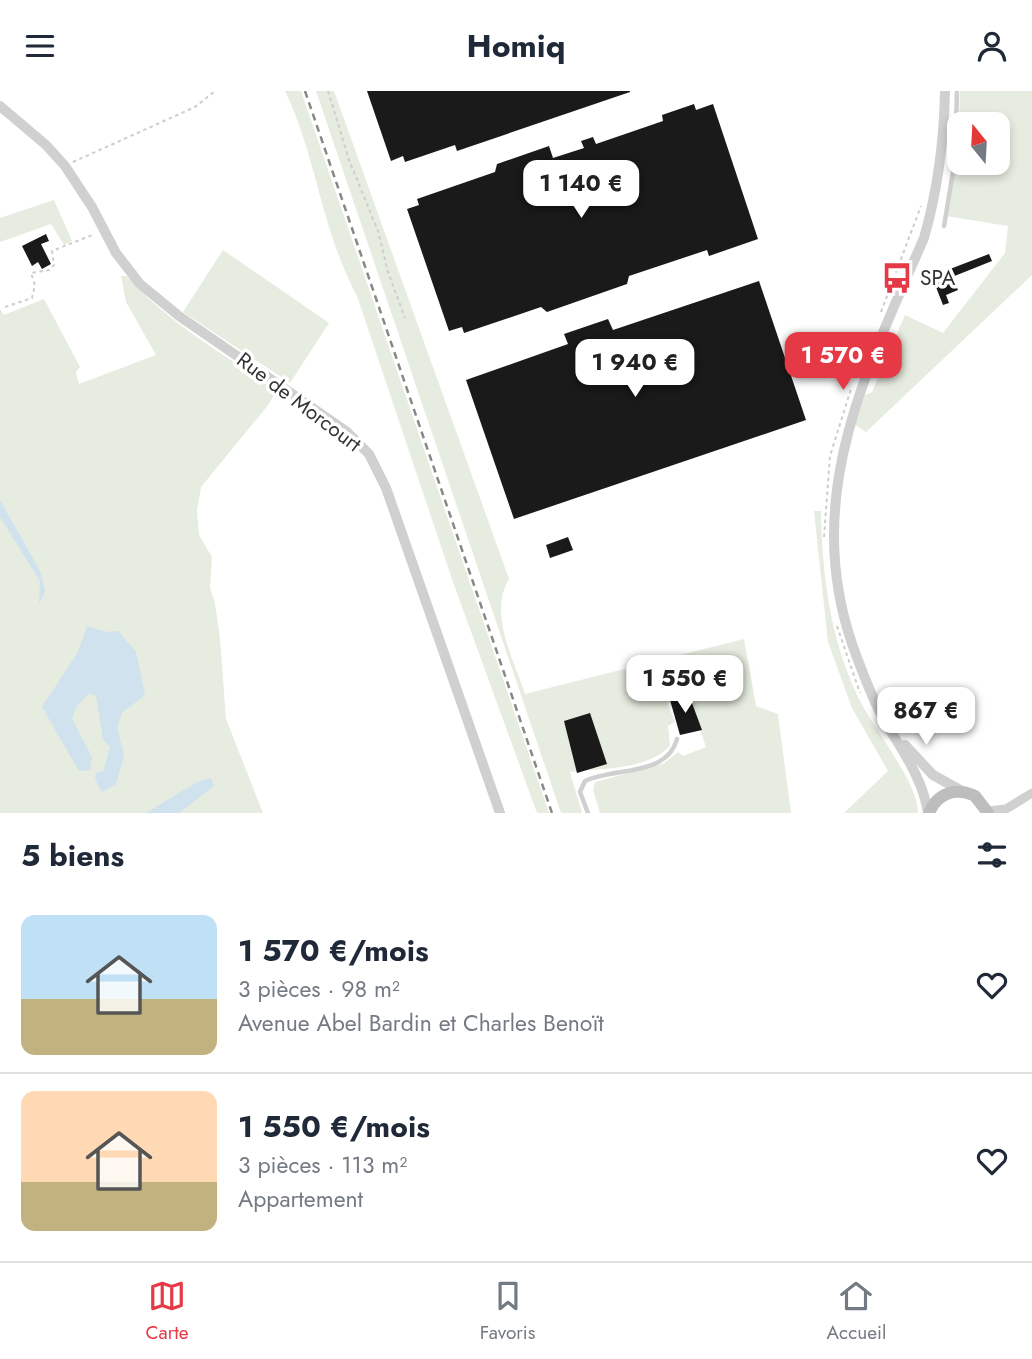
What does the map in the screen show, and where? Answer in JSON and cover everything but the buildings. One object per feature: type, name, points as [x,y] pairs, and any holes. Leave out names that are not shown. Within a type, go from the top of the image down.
[{"type":"main road","points":[[929,813],[943,795],[962,791],[975,796],[988,812]]},
{"type":"street","points":[[929,813],[921,782],[881,714],[854,652],[843,608],[834,529],[836,481],[853,411],[924,238],[932,209],[941,167],[945,91]]},
{"type":"street","name":"Rue de Morcourt","points":[[0,106],[46,145],[65,166],[125,269],[159,302],[337,425],[369,454],[393,506],[500,813]]},
{"type":"street","points":[[881,714],[921,764],[962,791]]},
{"type":"street","points":[[988,812],[1006,809],[1032,793]]},
{"type":"lane","points":[[944,226],[955,160],[957,91]]},
{"type":"lane","points":[[588,813],[580,792],[585,781],[621,770],[655,766],[675,749],[677,739]]},
{"type":"path","points":[[65,166],[195,107],[215,91]]},
{"type":"path","points":[[328,91],[349,160],[377,231],[405,318]]},
{"type":"path","points":[[878,319],[923,199]]},
{"type":"path","points":[[5,307],[32,298],[35,285],[31,273],[49,270],[54,265],[52,251],[104,230]]},
{"type":"path","points":[[825,547],[825,490],[830,456],[852,385]]},
{"type":"path","points":[[835,619],[863,700]]},
{"type":"shaded area","points":[[285,91],[301,91],[549,813],[537,813],[453,582],[357,296],[335,245],[305,142]]},
{"type":"shaded area","points":[[316,91],[334,91],[509,579],[503,592],[502,621],[525,694],[744,639],[756,706],[778,714],[791,813],[600,813],[593,790],[595,782],[663,764],[678,752],[683,756],[706,747],[686,687],[673,693],[667,703],[675,722],[668,726],[670,746],[649,760],[637,764],[570,772],[582,813],[561,813]]},
{"type":"shaded area","points":[[960,91],[1032,91],[1032,275],[866,432],[855,425],[865,395],[872,392],[905,315],[943,333],[1005,253],[1008,226],[946,216],[954,175],[1010,175],[1010,112],[959,112]]},
{"type":"shaded area","points":[[54,200],[72,241],[64,245],[51,224],[0,242],[0,218]]},
{"type":"shaded area","points":[[223,250],[329,323],[290,383],[183,312]]},
{"type":"shaded area","points":[[121,276],[127,276],[179,324],[276,391],[269,404],[201,487],[197,510],[199,535],[212,557],[210,588],[220,639],[226,719],[263,813],[0,813],[0,309],[4,315],[44,299],[80,367],[76,372],[79,384],[156,355],[126,302]]},
{"type":"shaded area","points":[[814,511],[821,511],[829,605],[840,651],[857,695],[911,786],[918,813],[844,813],[888,771],[852,708],[828,642]]},
{"type":"water","points":[[0,500],[40,571],[45,591],[39,605],[40,581],[0,517]]},
{"type":"water","points":[[87,626],[106,632],[118,631],[136,652],[145,695],[122,713],[117,727],[124,756],[116,784],[102,792],[95,779],[96,773],[103,771],[110,747],[103,739],[96,696],[89,693],[77,706],[72,719],[92,757],[90,770],[79,771],[42,707],[78,652]]},
{"type":"water","points":[[211,778],[214,786],[179,813],[146,813],[197,782]]},
{"type":"railway","points":[[305,91],[552,813]]},
{"type":"place","name":"SPA","points":[[897,278]]}]
